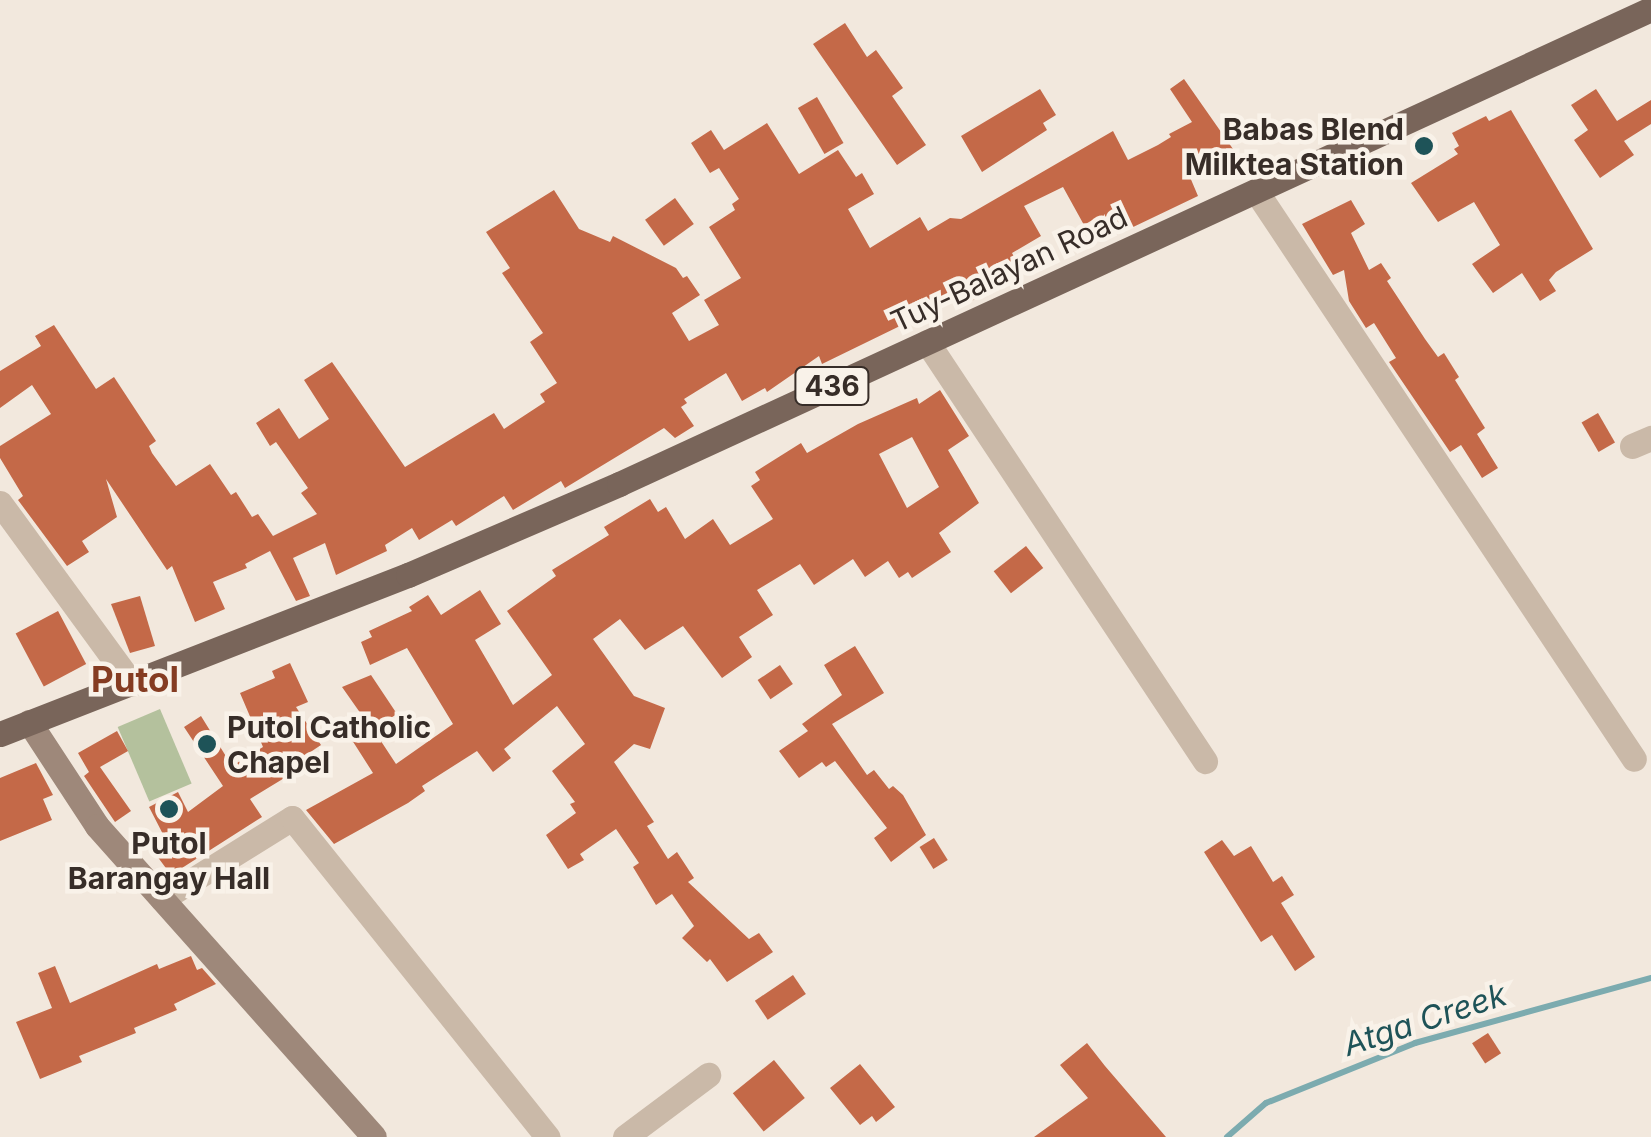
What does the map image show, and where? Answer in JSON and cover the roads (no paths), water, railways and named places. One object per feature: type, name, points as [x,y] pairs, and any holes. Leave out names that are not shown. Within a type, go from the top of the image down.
[{"type":"main road","name":"Tuy-Balayan Road","points":[[0,734],[488,542],[1651,8]]},
{"type":"street","points":[[1256,191],[1634,759]]},
{"type":"street","points":[[928,342],[1206,761]]},
{"type":"street","points":[[0,502],[132,684]]},
{"type":"street","points":[[29,722],[97,826],[374,1137]]},
{"type":"street","points":[[162,899],[292,818],[548,1137]]},
{"type":"street","points":[[625,1137],[708,1076]]},
{"type":"waterway","name":"Atga Creek","points":[[1227,1137],[1266,1103],[1415,1043],[1651,978]]},
{"type":"place","name":"Babas Blend Milktea Station","points":[[1424,146]]},
{"type":"place","name":"Putol Catholic Chapel","points":[[207,744]]},
{"type":"place","name":"Putol Barangay Hall","points":[[169,809]]},
{"type":"district","name":"Putol","points":[[135,679]]}]
